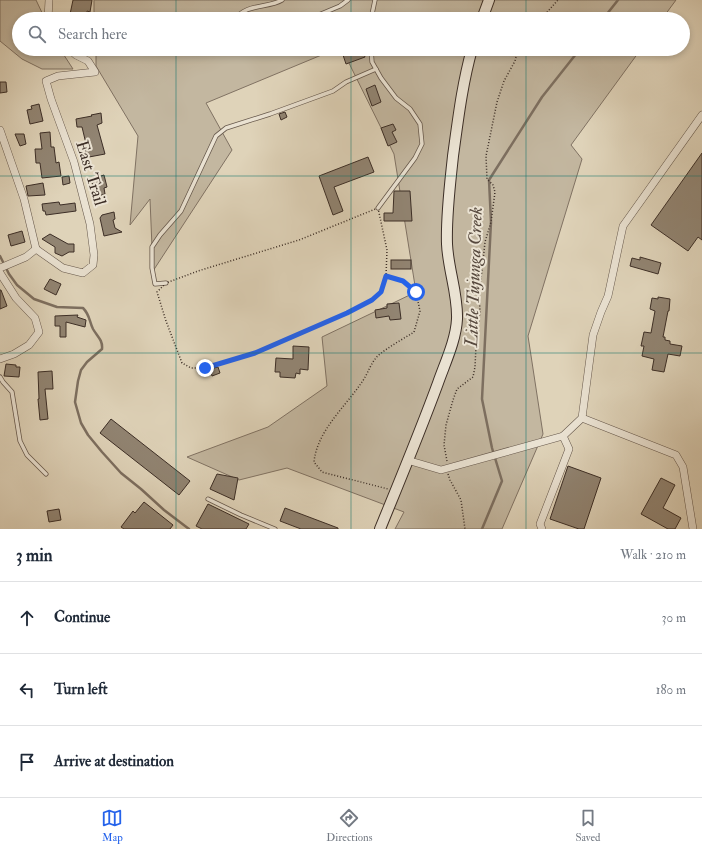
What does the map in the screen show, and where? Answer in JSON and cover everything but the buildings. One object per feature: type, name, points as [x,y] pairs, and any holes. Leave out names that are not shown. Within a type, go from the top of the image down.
[{"type":"main road","points":[[485,12],[489,0]]},
{"type":"main road","points":[[380,529],[407,460],[422,427],[452,346],[457,319],[447,243],[448,204],[458,114],[464,76],[470,56]]},
{"type":"street","points":[[48,12],[49,0]]},
{"type":"street","name":"East Trail","points":[[36,249],[63,268],[83,273],[93,265],[94,255],[90,224],[74,162],[46,81],[58,76],[95,72],[88,61],[78,56]]},
{"type":"street","points":[[407,460],[441,470],[447,469],[563,436],[582,418],[593,335],[608,296],[623,226],[702,115]]},
{"type":"street","points":[[0,130],[24,199],[36,249],[26,257],[0,268]]},
{"type":"street","points":[[0,273],[16,298],[35,318],[39,332],[29,345],[14,354],[0,359]]},
{"type":"street","points":[[582,418],[676,455],[684,467],[693,529]]},
{"type":"street","points":[[542,529],[540,524],[569,449],[563,436]]},
{"type":"lane","points":[[243,12],[256,7],[270,5],[282,0]]},
{"type":"lane","points":[[326,12],[340,6],[348,0]]},
{"type":"lane","points":[[372,12],[375,0]]},
{"type":"lane","points":[[372,56],[372,62],[376,69],[396,98],[410,109],[420,124],[422,144],[415,158],[378,208]]},
{"type":"lane","points":[[166,283],[155,284],[152,268],[152,247],[180,211],[216,136],[226,128],[333,91],[346,82],[376,69]]},
{"type":"lane","points":[[0,377],[12,392],[20,441],[27,455],[46,474]]},
{"type":"lane","points":[[208,499],[275,529]]},
{"type":"path","points":[[547,12],[558,0]]},
{"type":"path","points":[[465,529],[461,500],[450,480],[447,469],[444,445],[446,425],[452,400],[457,389],[473,377],[475,367],[480,311],[479,293],[485,242],[488,227],[491,222],[495,192],[487,179],[486,156],[497,102],[504,81],[516,56]]},
{"type":"path","points":[[378,208],[386,250],[386,276],[381,292],[372,300],[347,313],[255,353],[205,368],[191,368],[182,363],[156,292],[166,283],[198,271],[299,240],[378,208]]},
{"type":"path","points":[[386,276],[403,281],[416,292],[420,311],[414,332],[380,354],[372,363],[363,381],[319,441],[315,452],[314,462],[322,472],[395,491]]},
{"type":"shaded area","points":[[0,0],[36,0],[42,12],[12,12],[12,51],[0,41]]},
{"type":"shaded area","points":[[94,0],[676,0],[667,12],[94,12]]},
{"type":"shaded area","points":[[18,56],[65,56],[73,69],[42,69]]},
{"type":"shaded area","points":[[96,56],[319,56],[206,103],[232,150],[153,271],[150,199],[130,225],[138,136],[96,66]]},
{"type":"shaded area","points":[[345,56],[636,56],[571,145],[582,159],[528,336],[543,434],[502,529],[395,529],[404,512],[287,468],[239,480],[187,457],[268,427],[327,386],[322,337],[416,292],[394,154]]},
{"type":"waterway","name":"Little Tujunga Creek","points":[[609,12],[618,0]]},
{"type":"waterway","name":"Little Tujunga Creek","points":[[482,529],[502,481],[492,448],[482,399],[491,222],[489,180],[542,97],[574,56]]},
{"type":"waterway","points":[[0,256],[9,274],[17,285],[34,299],[57,307],[83,308],[93,329],[101,341],[102,349],[87,362],[81,370],[75,402],[81,423],[88,435],[121,473],[164,510],[189,529]]},
{"type":"route","points":[[205,368],[255,353],[347,313],[372,300],[381,292],[386,276],[403,281],[416,292]]}]
